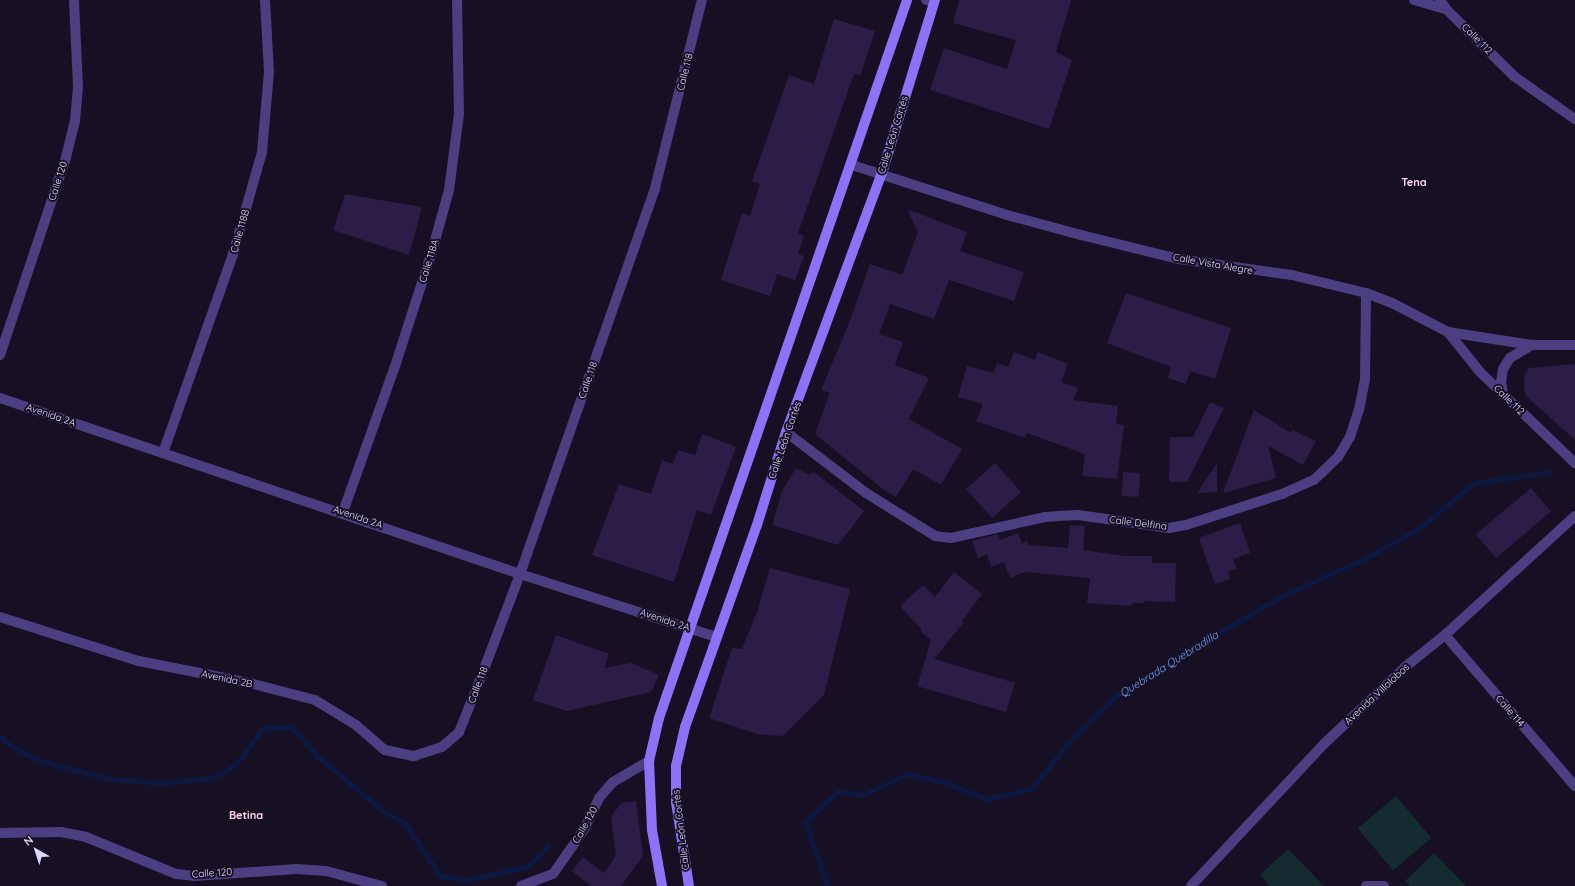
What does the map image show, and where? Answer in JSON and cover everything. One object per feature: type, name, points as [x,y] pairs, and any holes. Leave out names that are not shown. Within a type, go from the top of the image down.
[{"type":"main road","points":[[662,886],[652,830],[649,761],[659,718],[852,164],[907,0]]},
{"type":"main road","name":"Calle León Cortés","points":[[689,886],[676,802],[676,766],[685,727],[757,525],[786,432],[882,173],[932,1]]},
{"type":"street","name":"Calle 120","points":[[0,355],[65,161],[75,121],[78,86],[74,0]]},
{"type":"street","name":"Calle 118B","points":[[163,453],[233,254],[262,152],[269,72],[265,0]]},
{"type":"street","name":"Calle 118A","points":[[343,512],[397,360],[431,255],[449,190],[459,114],[457,0]]},
{"type":"street","name":"Calle 118","points":[[442,748],[459,732],[520,574],[655,188],[702,0]]},
{"type":"street","points":[[1414,0],[1443,4]]},
{"type":"street","name":"Calle 112","points":[[1443,4],[1515,77],[1575,119]]},
{"type":"street","name":"Calle Vista Alegre","points":[[852,164],[1006,215],[1081,236],[1179,259],[1292,275],[1366,293],[1448,332],[1532,345],[1575,345]]},
{"type":"street","name":"Calle Delfina","points":[[786,432],[866,492],[935,536],[951,538],[1045,517],[1065,516],[1169,528],[1186,525],[1282,494],[1314,480],[1338,457],[1350,437],[1359,410],[1365,379],[1366,293]]},
{"type":"street","name":"Calle 112","points":[[1448,332],[1480,372],[1575,463]]},
{"type":"street","points":[[1503,394],[1501,382],[1507,363],[1520,350],[1532,345]]},
{"type":"street","name":"Avenida 2A","points":[[0,398],[343,512],[520,574],[716,637]]},
{"type":"street","name":"Avenida Villalobos","points":[[1191,886],[1325,743],[1405,667],[1445,635],[1575,516]]},
{"type":"street","name":"Avenida 2B","points":[[0,617],[140,661],[250,683],[315,700],[356,725],[385,750],[414,756],[442,748]]},
{"type":"street","name":"Calle 114","points":[[1445,635],[1575,786]]},
{"type":"street","name":"Calle 120","points":[[521,886],[553,874],[583,831],[599,798],[613,782],[649,761]]},
{"type":"street","name":"Calle 120","points":[[0,833],[61,832],[86,837],[176,874],[194,876],[297,868],[326,872],[382,886]]},
{"type":"street","points":[[1367,885],[1384,886]]},
{"type":"green space","points":[[1396,796],[1431,838],[1393,870],[1358,828]]},
{"type":"green space","points":[[1288,849],[1324,886],[1270,886],[1260,875]]},
{"type":"green space","points":[[1434,853],[1466,886],[1410,886],[1405,881]]},
{"type":"building","points":[[959,0],[1071,0],[1056,52],[1072,60],[1049,129],[930,90],[944,48],[1007,69],[1016,40],[953,23]]},
{"type":"building","points":[[834,19],[875,31],[860,76],[854,74],[798,233],[804,236],[798,254],[804,256],[795,280],[777,274],[770,296],[721,280],[742,213],[750,216],[760,184],[752,181],[789,75],[814,84]]},
{"type":"building","points":[[345,194],[422,207],[409,255],[333,230]]},
{"type":"building","points":[[907,209],[967,232],[960,251],[1024,272],[1014,301],[949,280],[934,319],[890,304],[879,334],[903,342],[895,365],[929,378],[909,419],[962,449],[941,485],[913,469],[896,497],[884,490],[815,434],[830,393],[821,390],[849,323],[870,264],[902,275],[918,232]]},
{"type":"building","points":[[1126,293],[1231,328],[1215,379],[1190,371],[1186,384],[1168,378],[1171,367],[1107,343]]},
{"type":"building","points":[[1014,352],[1035,360],[1038,352],[1068,364],[1061,382],[1078,388],[1073,400],[1118,406],[1116,424],[1124,425],[1117,479],[1082,476],[1085,454],[1027,433],[1025,438],[976,421],[983,404],[958,397],[967,366],[994,373],[997,363],[1008,367]]},
{"type":"building","points":[[1575,364],[1575,440],[1525,395],[1524,377],[1528,368]]},
{"type":"building","points":[[1210,402],[1224,408],[1187,482],[1169,482],[1170,437],[1193,437]]},
{"type":"building","points":[[1254,410],[1291,433],[1292,430],[1316,441],[1303,465],[1268,446],[1276,478],[1223,493]]},
{"type":"building","points":[[702,434],[736,447],[711,515],[697,510],[674,582],[592,555],[619,484],[651,494],[662,460],[673,464],[678,450],[695,455]]},
{"type":"building","points":[[995,463],[1021,492],[992,518],[966,489]]},
{"type":"building","points":[[1217,463],[1217,492],[1197,493]]},
{"type":"building","points":[[796,468],[809,475],[814,472],[864,511],[838,545],[772,525],[782,491]]},
{"type":"building","points":[[1123,472],[1140,473],[1139,497],[1122,496]]},
{"type":"building","points":[[1531,488],[1551,512],[1496,558],[1476,534]]},
{"type":"building","points":[[1240,523],[1250,553],[1233,559],[1237,569],[1228,572],[1230,579],[1215,584],[1199,538]]},
{"type":"building","points":[[1070,525],[1085,526],[1083,550],[1124,556],[1152,556],[1152,563],[1176,563],[1175,602],[1144,601],[1144,603],[1132,603],[1131,606],[1087,603],[1090,578],[1025,572],[1010,578],[1004,562],[991,567],[987,554],[978,558],[972,541],[998,534],[1000,540],[1018,533],[1022,543],[1027,541],[1029,545],[1068,548]]},
{"type":"building","points":[[770,568],[850,589],[824,695],[783,736],[757,734],[709,718],[732,648],[742,649],[757,612]]},
{"type":"building","points":[[954,572],[982,594],[962,621],[964,622],[934,659],[1015,683],[1006,712],[917,686],[931,640],[920,631],[922,630],[900,606],[923,585],[935,597]]},
{"type":"building","points":[[556,635],[609,654],[604,668],[631,663],[659,675],[651,692],[567,711],[533,700]]},
{"type":"building","points":[[636,801],[643,856],[621,886],[591,886],[572,871],[583,857],[604,873],[616,855],[611,817],[621,803]]},
{"type":"waterway","name":"Quebrada Quebradilla","points":[[828,886],[805,822],[838,791],[863,795],[907,774],[947,783],[986,799],[1031,789],[1069,742],[1117,695],[1191,648],[1281,597],[1363,559],[1418,529],[1474,483],[1549,472]]},
{"type":"waterway","name":"Quebrada Quebradilla","points":[[0,736],[11,746],[40,761],[110,779],[162,783],[211,778],[223,773],[237,763],[263,728],[292,727],[316,755],[383,811],[405,823],[440,876],[469,880],[528,866],[548,845]]},
{"type":"district","name":"Tena","points":[[1414,182]]},
{"type":"district","name":"Betina","points":[[246,815]]}]
